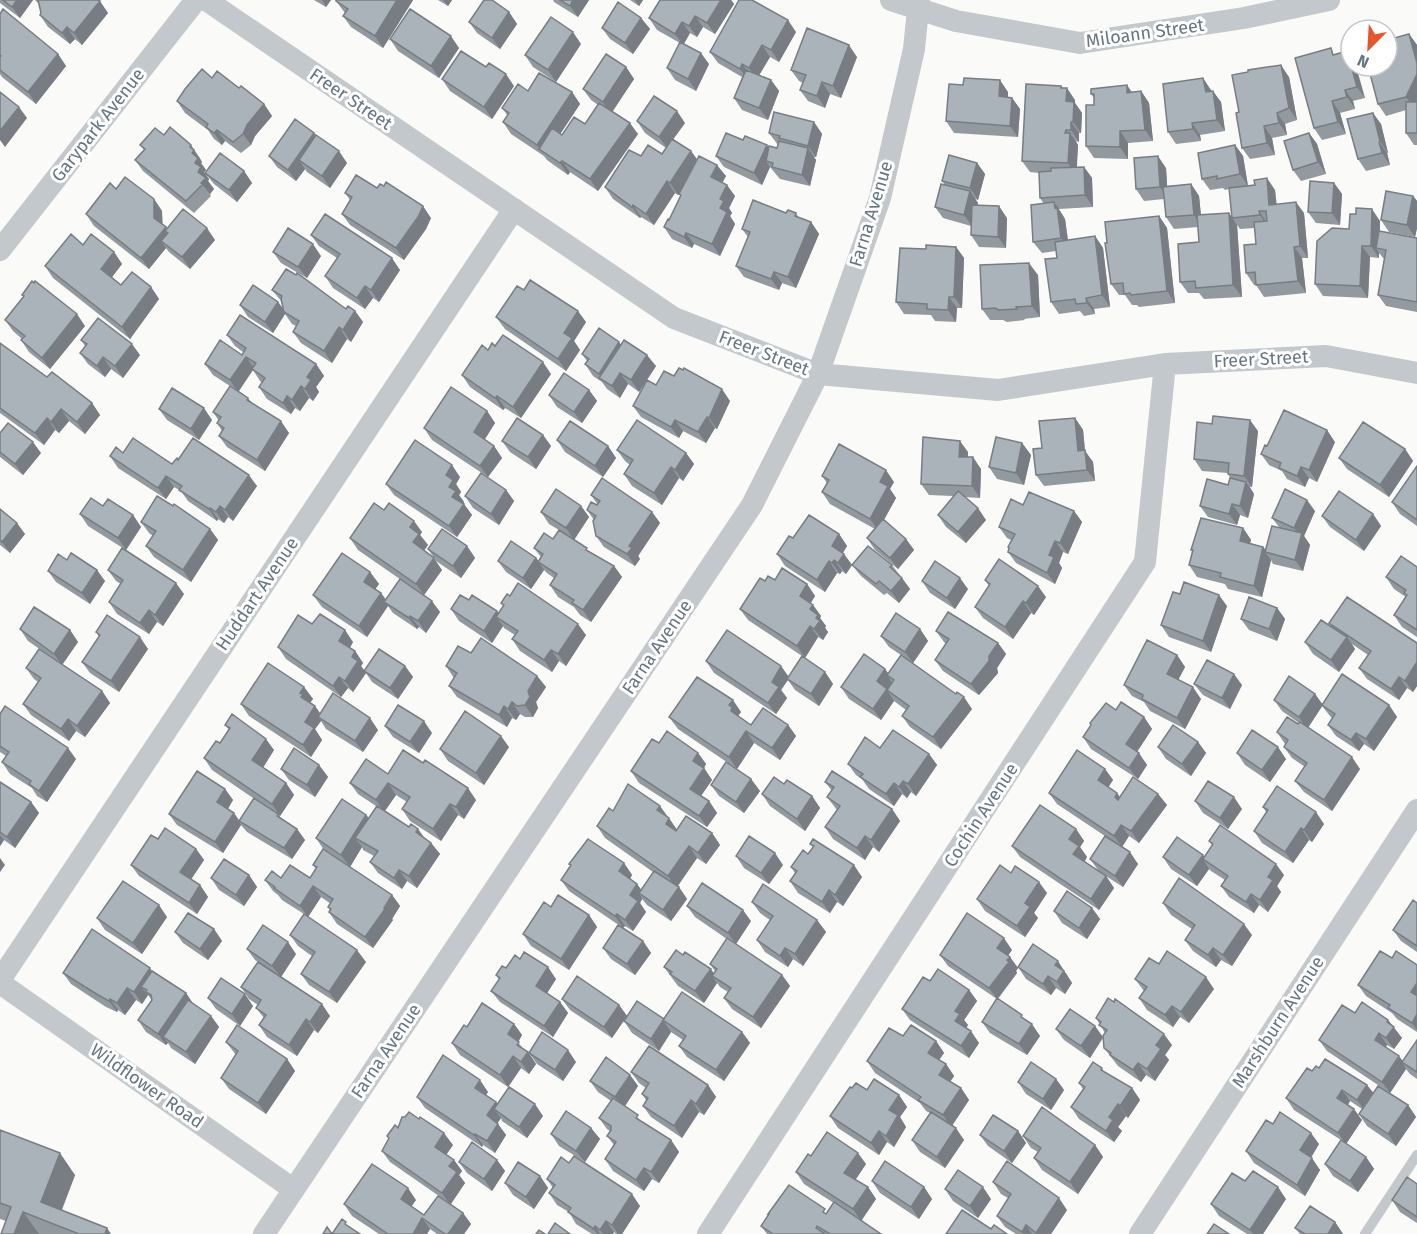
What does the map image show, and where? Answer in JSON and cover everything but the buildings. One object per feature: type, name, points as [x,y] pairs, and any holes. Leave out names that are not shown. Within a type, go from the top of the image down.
[{"type":"street","name":"Garypark Avenue","points":[[0,250],[196,0]]},
{"type":"street","name":"Freer Street","points":[[206,0],[674,318],[818,374],[998,390],[1165,364],[1326,356],[1417,373]]},
{"type":"street","name":"Miloann Street","points":[[891,0],[919,4],[956,21],[1080,43],[1244,18],[1329,0]]},
{"type":"street","name":"Farna Avenue","points":[[264,1234],[752,505],[818,374],[880,198],[914,49],[919,4]]},
{"type":"street","name":"Huddart Avenue","points":[[0,981],[513,209]]},
{"type":"street","name":"Cochin Avenue","points":[[708,1234],[1145,562],[1165,364]]},
{"type":"street","name":"Marshburn Avenue","points":[[1140,1234],[1417,810]]},
{"type":"street","name":"Wildflower Road","points":[[0,981],[294,1189]]},
{"type":"lane","points":[[1365,1234],[1417,1155]]}]
